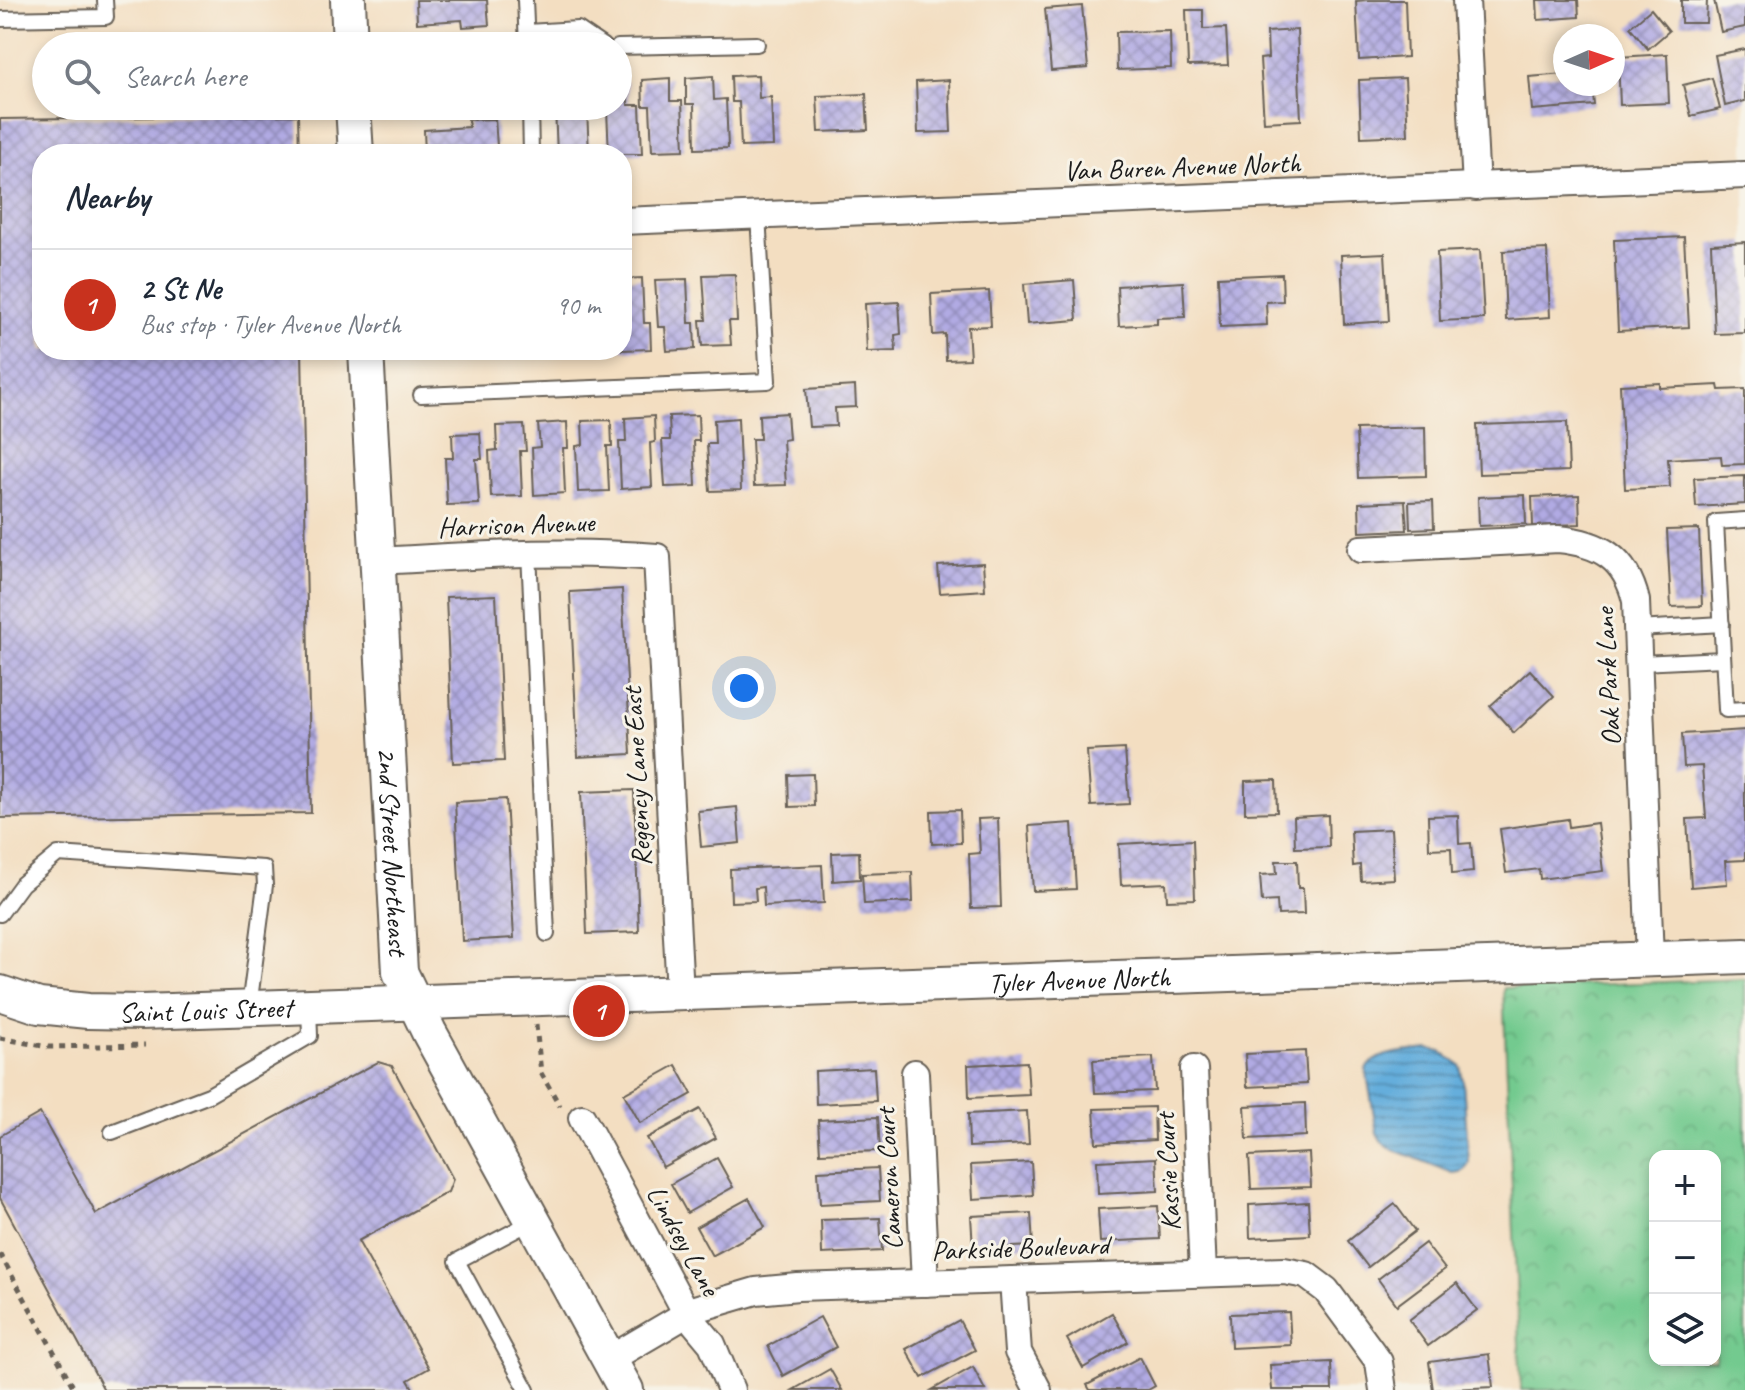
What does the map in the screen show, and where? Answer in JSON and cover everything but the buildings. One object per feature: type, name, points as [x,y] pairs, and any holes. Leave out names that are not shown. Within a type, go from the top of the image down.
[{"type":"street","points":[[348,0],[349,32]]},
{"type":"street","points":[[1466,0],[1476,187]]},
{"type":"street","points":[[354,120],[355,144]]},
{"type":"street","name":"Van Buren Avenue North","points":[[632,221],[1745,175]]},
{"type":"street","name":"2nd Street Northeast","points":[[367,360],[400,972],[626,1390]]},
{"type":"street","name":"Oak Park Lane","points":[[1361,549],[1558,539],[1600,548],[1626,573],[1636,601],[1638,629],[1650,959]]},
{"type":"street","name":"Harrison Avenue","points":[[377,561],[593,552],[657,557]]},
{"type":"street","name":"Regency Lane East","points":[[657,557],[680,993]]},
{"type":"street","name":"Tyler Avenue North","points":[[414,1002],[1745,956]]},
{"type":"street","name":"Saint Louis Street","points":[[0,993],[39,1006],[88,1011],[414,1002]]},
{"type":"street","name":"Kassie Court","points":[[1194,1069],[1203,1273]]},
{"type":"street","name":"Cameron Court","points":[[915,1073],[925,1283]]},
{"type":"street","name":"Lindsey Lane","points":[[582,1118],[687,1314],[712,1344],[731,1390]]},
{"type":"street","name":"Parkside Boulevard","points":[[610,1359],[695,1309],[756,1291],[798,1287],[1284,1271],[1306,1275],[1326,1290],[1379,1362],[1383,1390]]},
{"type":"street","points":[[1013,1280],[1018,1352],[1038,1390]]},
{"type":"lane","points":[[0,19],[106,17],[105,0]]},
{"type":"lane","points":[[525,0],[527,32]]},
{"type":"lane","points":[[563,32],[578,29],[582,32]]},
{"type":"lane","points":[[632,47],[757,44]]},
{"type":"lane","points":[[530,120],[531,144]]},
{"type":"lane","points":[[421,395],[768,381],[758,215]]},
{"type":"lane","points":[[1745,520],[1716,522],[1726,710],[1745,709]]},
{"type":"lane","points":[[529,553],[547,934]]},
{"type":"lane","points":[[1638,629],[1722,624]]},
{"type":"lane","points":[[1640,663],[1723,659]]},
{"type":"lane","points":[[0,914],[22,884],[58,854],[264,868],[265,885],[249,1008]]},
{"type":"lane","points":[[112,1132],[209,1095],[310,1036],[309,1006]]},
{"type":"lane","points":[[527,1390],[457,1261],[534,1221]]},
{"type":"path","points":[[536,1024],[541,1073],[567,1118],[582,1118]]},
{"type":"path","points":[[0,1254],[75,1390]]},
{"type":"green space","points":[[1745,979],[1745,1390],[1521,1390],[1503,988]]},
{"type":"water","points":[[1428,1049],[1441,1052],[1460,1065],[1469,1163],[1459,1172],[1453,1173],[1387,1147],[1377,1133],[1366,1069],[1385,1056]]},
{"type":"place","name":"2 St Ne","points":[[599,1011]]}]
